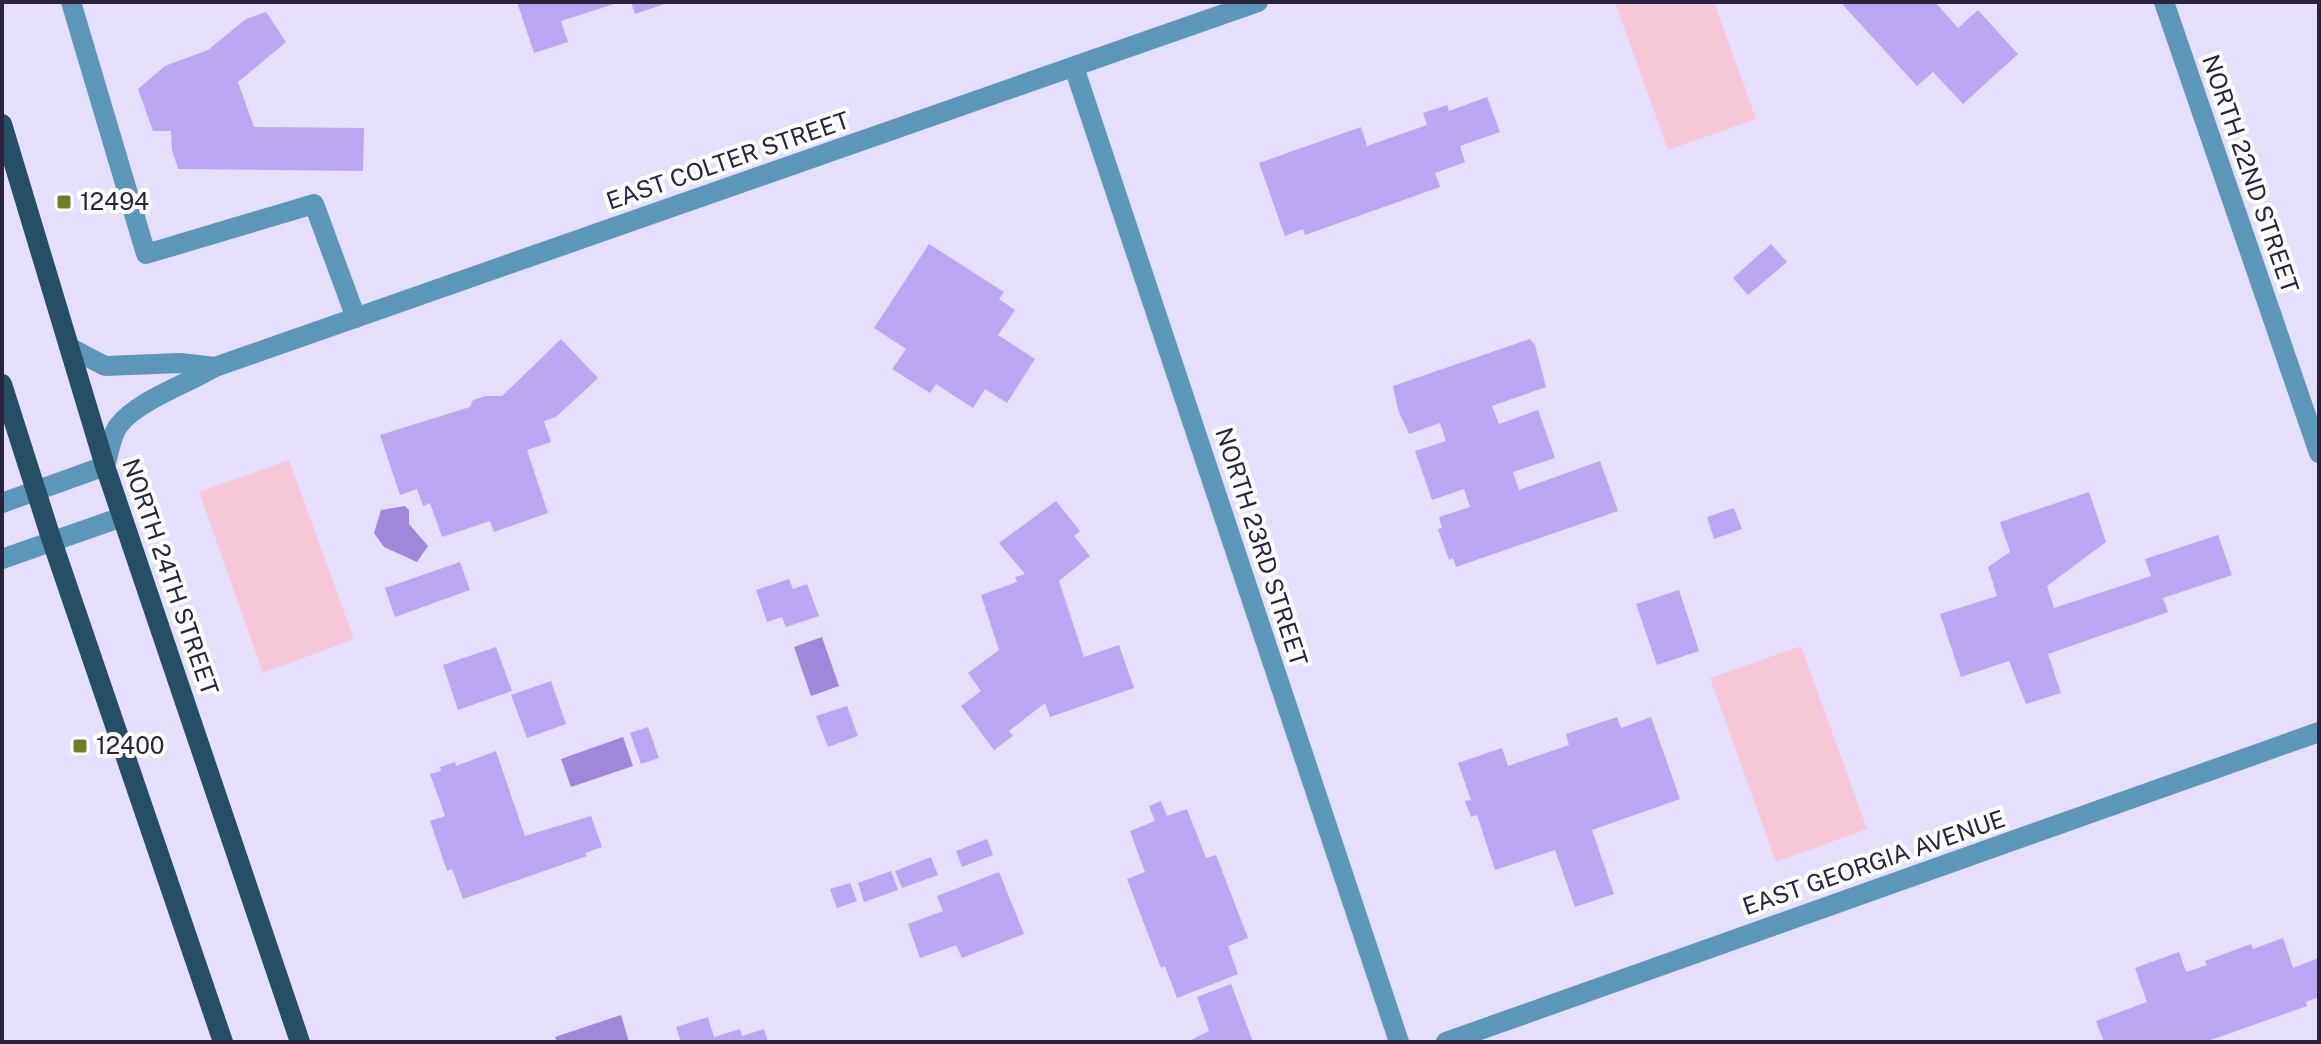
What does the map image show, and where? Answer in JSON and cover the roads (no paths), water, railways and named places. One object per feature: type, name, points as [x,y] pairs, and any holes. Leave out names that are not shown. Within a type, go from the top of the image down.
[{"type":"main road","name":"NORTH 24TH STREET","points":[[2,124],[105,466],[300,1042]]},
{"type":"main road","points":[[2,384],[35,491],[223,1042]]},
{"type":"street","points":[[71,2],[146,254],[314,204],[356,318]]},
{"type":"street","name":"EAST COLTER STREET","points":[[105,466],[117,426],[150,400],[183,387],[215,367],[1258,2]]},
{"type":"street","name":"NORTH 22ND STREET","points":[[2164,2],[2319,453]]},
{"type":"street","name":"NORTH 23RD STREET","points":[[1074,67],[1399,1042]]},
{"type":"street","name":"EAST COLTER STREET","points":[[69,347],[105,366],[180,363],[215,367]]},
{"type":"street","points":[[2,503],[105,466]]},
{"type":"street","points":[[2,559],[122,517]]},
{"type":"street","name":"EAST GEORGIA AVENUE","points":[[1446,1042],[2319,732]]},
{"type":"place","name":"12494","points":[[64,202]]},
{"type":"place","name":"12400","points":[[80,746]]}]
